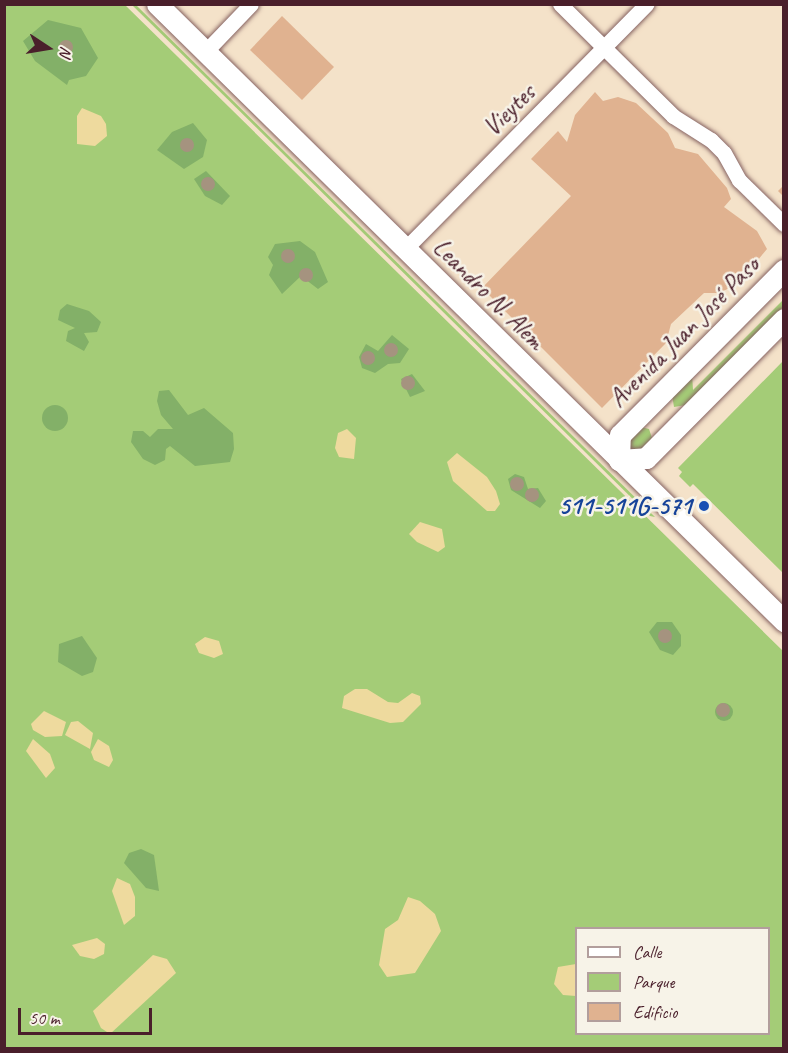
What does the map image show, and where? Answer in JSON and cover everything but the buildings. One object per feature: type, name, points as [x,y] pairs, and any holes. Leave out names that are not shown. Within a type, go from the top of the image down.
[{"type":"main road","name":"Leandro N. Alem","points":[[157,4],[783,621]]},
{"type":"main road","name":"Avenida Juan José Paso","points":[[619,460],[620,435],[783,270]]},
{"type":"main road","points":[[619,460],[646,458],[783,319]]},
{"type":"street","points":[[205,52],[251,4]]},
{"type":"street","points":[[560,4],[674,116],[711,140],[739,180],[783,224]]},
{"type":"street","name":"Vieytes","points":[[405,249],[647,4]]},
{"type":"green space","points":[[5,5],[125,5],[783,651],[783,1048],[5,1048]]},
{"type":"green space","points":[[132,5],[136,5],[655,517],[650,516]]},
{"type":"green space","points":[[48,20],[81,28],[98,58],[86,76],[69,80],[67,85],[35,61],[23,41]]},
{"type":"green space","points":[[193,123],[207,140],[203,157],[184,169],[157,150],[172,132]]},
{"type":"green space","points":[[206,171],[230,196],[222,205],[205,196],[194,179]]},
{"type":"green space","points":[[300,241],[315,252],[328,282],[318,289],[301,276],[282,294],[269,275],[273,265],[268,257],[275,244]]},
{"type":"green space","points":[[783,281],[783,307],[686,405],[674,407],[672,395],[692,374],[693,390],[782,301]]},
{"type":"green space","points":[[67,304],[89,311],[101,322],[97,332],[84,333],[89,342],[84,351],[66,341],[68,331],[75,328],[58,320],[60,310]]},
{"type":"green space","points":[[392,335],[409,349],[400,363],[388,364],[375,373],[362,368],[359,357],[366,344],[378,351]]},
{"type":"green space","points":[[783,361],[783,573],[693,484],[690,487],[679,476],[682,472],[678,468]]},
{"type":"green space","points":[[412,374],[425,391],[410,397],[401,379]]},
{"type":"green space","points":[[169,390],[188,415],[204,408],[233,433],[234,449],[230,462],[195,466],[170,446],[166,449],[165,460],[155,465],[143,459],[131,442],[133,431],[143,431],[150,437],[158,429],[173,429],[161,415],[157,401],[159,391]]},
{"type":"green space","points":[[55,405],[64,409],[68,418],[64,427],[55,431],[46,427],[42,418],[46,409]]},
{"type":"green space","points":[[641,427],[649,429],[652,438],[640,451],[629,448],[628,439]]},
{"type":"green space","points":[[515,474],[524,477],[528,489],[538,488],[546,501],[540,508],[511,490],[508,479]]},
{"type":"green space","points":[[657,622],[672,622],[681,635],[681,646],[673,655],[660,650],[649,632]]},
{"type":"green space","points":[[82,636],[97,658],[93,672],[82,676],[58,662],[59,644]]},
{"type":"green space","points":[[724,703],[730,706],[733,712],[730,718],[724,721],[718,718],[715,712],[718,706]]},
{"type":"green space","points":[[141,849],[154,855],[159,891],[146,888],[124,863],[129,853]]},
{"type":"sand","points":[[82,108],[101,116],[106,124],[107,136],[95,146],[77,144],[77,116]]},
{"type":"sand","points":[[347,429],[356,438],[354,459],[339,457],[335,448],[338,433]]},
{"type":"sand","points":[[457,453],[487,477],[496,491],[500,504],[495,511],[487,511],[453,481],[447,462]]},
{"type":"sand","points":[[420,522],[442,529],[445,547],[438,552],[417,542],[409,534]]},
{"type":"sand","points":[[205,637],[219,641],[223,654],[214,658],[199,653],[195,644]]},
{"type":"sand","points":[[355,689],[367,689],[388,702],[398,703],[412,693],[420,696],[421,704],[403,722],[390,723],[342,708],[344,696]]},
{"type":"sand","points":[[44,711],[66,722],[62,736],[45,737],[33,730],[31,724]]},
{"type":"sand","points":[[78,721],[93,733],[90,749],[65,735],[71,722]]},
{"type":"sand","points":[[33,739],[50,754],[55,768],[46,778],[26,751]]},
{"type":"sand","points":[[98,739],[109,746],[113,760],[109,767],[94,760],[91,752]]},
{"type":"sand","points":[[117,878],[130,884],[135,897],[135,916],[124,925],[112,891]]},
{"type":"sand","points":[[408,897],[420,901],[435,914],[441,931],[415,973],[387,977],[379,965],[385,929],[398,920]]},
{"type":"sand","points":[[97,938],[105,944],[104,954],[94,959],[80,956],[72,945]]},
{"type":"sand","points":[[153,955],[167,959],[176,973],[110,1034],[101,1028],[93,1011]]},
{"type":"sand","points":[[575,964],[575,996],[563,995],[554,984],[558,967]]},
{"type":"place","name":"511-511G-571","points":[[704,506]]}]
